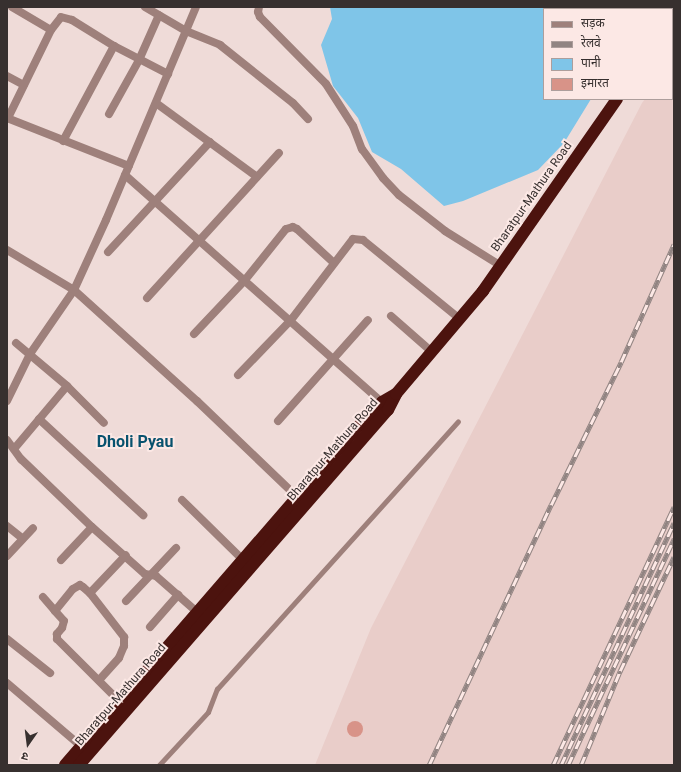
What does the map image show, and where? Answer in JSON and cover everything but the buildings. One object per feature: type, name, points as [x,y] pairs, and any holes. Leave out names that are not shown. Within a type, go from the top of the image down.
[{"type":"highway","name":"Bharatpur-Mathura Road","points":[[65,765],[120,702],[141,685],[388,410],[396,394],[460,319],[501,266],[616,100]]},
{"type":"highway","name":"Bharatpur-Mathura Road","points":[[79,765],[197,612],[242,559],[382,402],[396,394]]},
{"type":"street","points":[[12,7],[51,30]]},
{"type":"street","points":[[145,7],[186,31],[220,45],[293,103],[308,119]]},
{"type":"street","points":[[7,401],[30,354],[74,290],[129,166],[196,7]]},
{"type":"street","points":[[259,7],[258,12],[260,17],[326,84],[353,126],[362,149],[383,178],[399,195],[446,231],[501,266]]},
{"type":"street","points":[[109,114],[139,60],[159,15]]},
{"type":"street","points":[[129,166],[7,118],[51,30],[61,17],[66,17],[139,60],[168,74]]},
{"type":"street","points":[[63,141],[114,46]]},
{"type":"street","points":[[7,76],[24,85]]},
{"type":"street","points":[[156,103],[257,177]]},
{"type":"street","points":[[108,252],[210,142]]},
{"type":"street","points":[[147,298],[199,239],[279,153]]},
{"type":"street","points":[[125,175],[291,320],[382,402]]},
{"type":"street","points":[[194,334],[244,280],[289,227],[297,229],[334,263]]},
{"type":"street","points":[[238,375],[291,320],[353,239],[363,240],[460,319]]},
{"type":"street","points":[[7,250],[74,290],[197,401],[297,497]]},
{"type":"street","points":[[391,316],[432,352]]},
{"type":"street","points":[[278,421],[368,320]]},
{"type":"street","points":[[16,343],[67,386],[104,423]]},
{"type":"street","points":[[14,449],[67,386]]},
{"type":"street","points":[[39,419],[143,515]]},
{"type":"street","points":[[7,440],[21,459],[92,527],[126,555],[145,574],[156,576],[197,612]]},
{"type":"street","points":[[182,500],[242,559]]},
{"type":"street","points":[[7,526],[22,538]]},
{"type":"street","points":[[61,560],[92,527]]},
{"type":"street","points":[[7,556],[22,538],[33,528]]},
{"type":"street","points":[[126,601],[176,548]]},
{"type":"street","points":[[90,593],[126,555]]},
{"type":"street","points":[[55,611],[77,586],[80,585],[90,593],[124,637],[124,646],[119,658],[99,680]]},
{"type":"street","points":[[150,627],[178,595]]},
{"type":"street","points":[[43,597],[64,621],[62,628],[57,634],[57,639],[120,702]]},
{"type":"street","points":[[7,639],[50,672]]},
{"type":"street","points":[[7,683],[82,747]]},
{"type":"lane","points":[[159,765],[208,712],[217,688],[458,421]]},
{"type":"shaded area","points":[[674,60],[674,765],[315,765],[371,628],[642,103],[644,100],[673,100]]},
{"type":"water","points":[[330,7],[673,7],[543,8],[543,100],[590,100],[564,143],[538,170],[463,201],[444,206],[401,169],[372,152],[358,118],[333,86],[321,45],[332,19]]},
{"type":"railway","points":[[429,765],[551,505],[621,362],[674,244]]},
{"type":"railway","points":[[553,765],[674,507]]},
{"type":"railway","points":[[561,765],[674,523]]},
{"type":"railway","points":[[568,765],[674,539]]},
{"type":"railway","points":[[581,765],[620,671],[674,557]]},
{"type":"district","name":"Dholi Pyau","points":[[135,442]]}]
